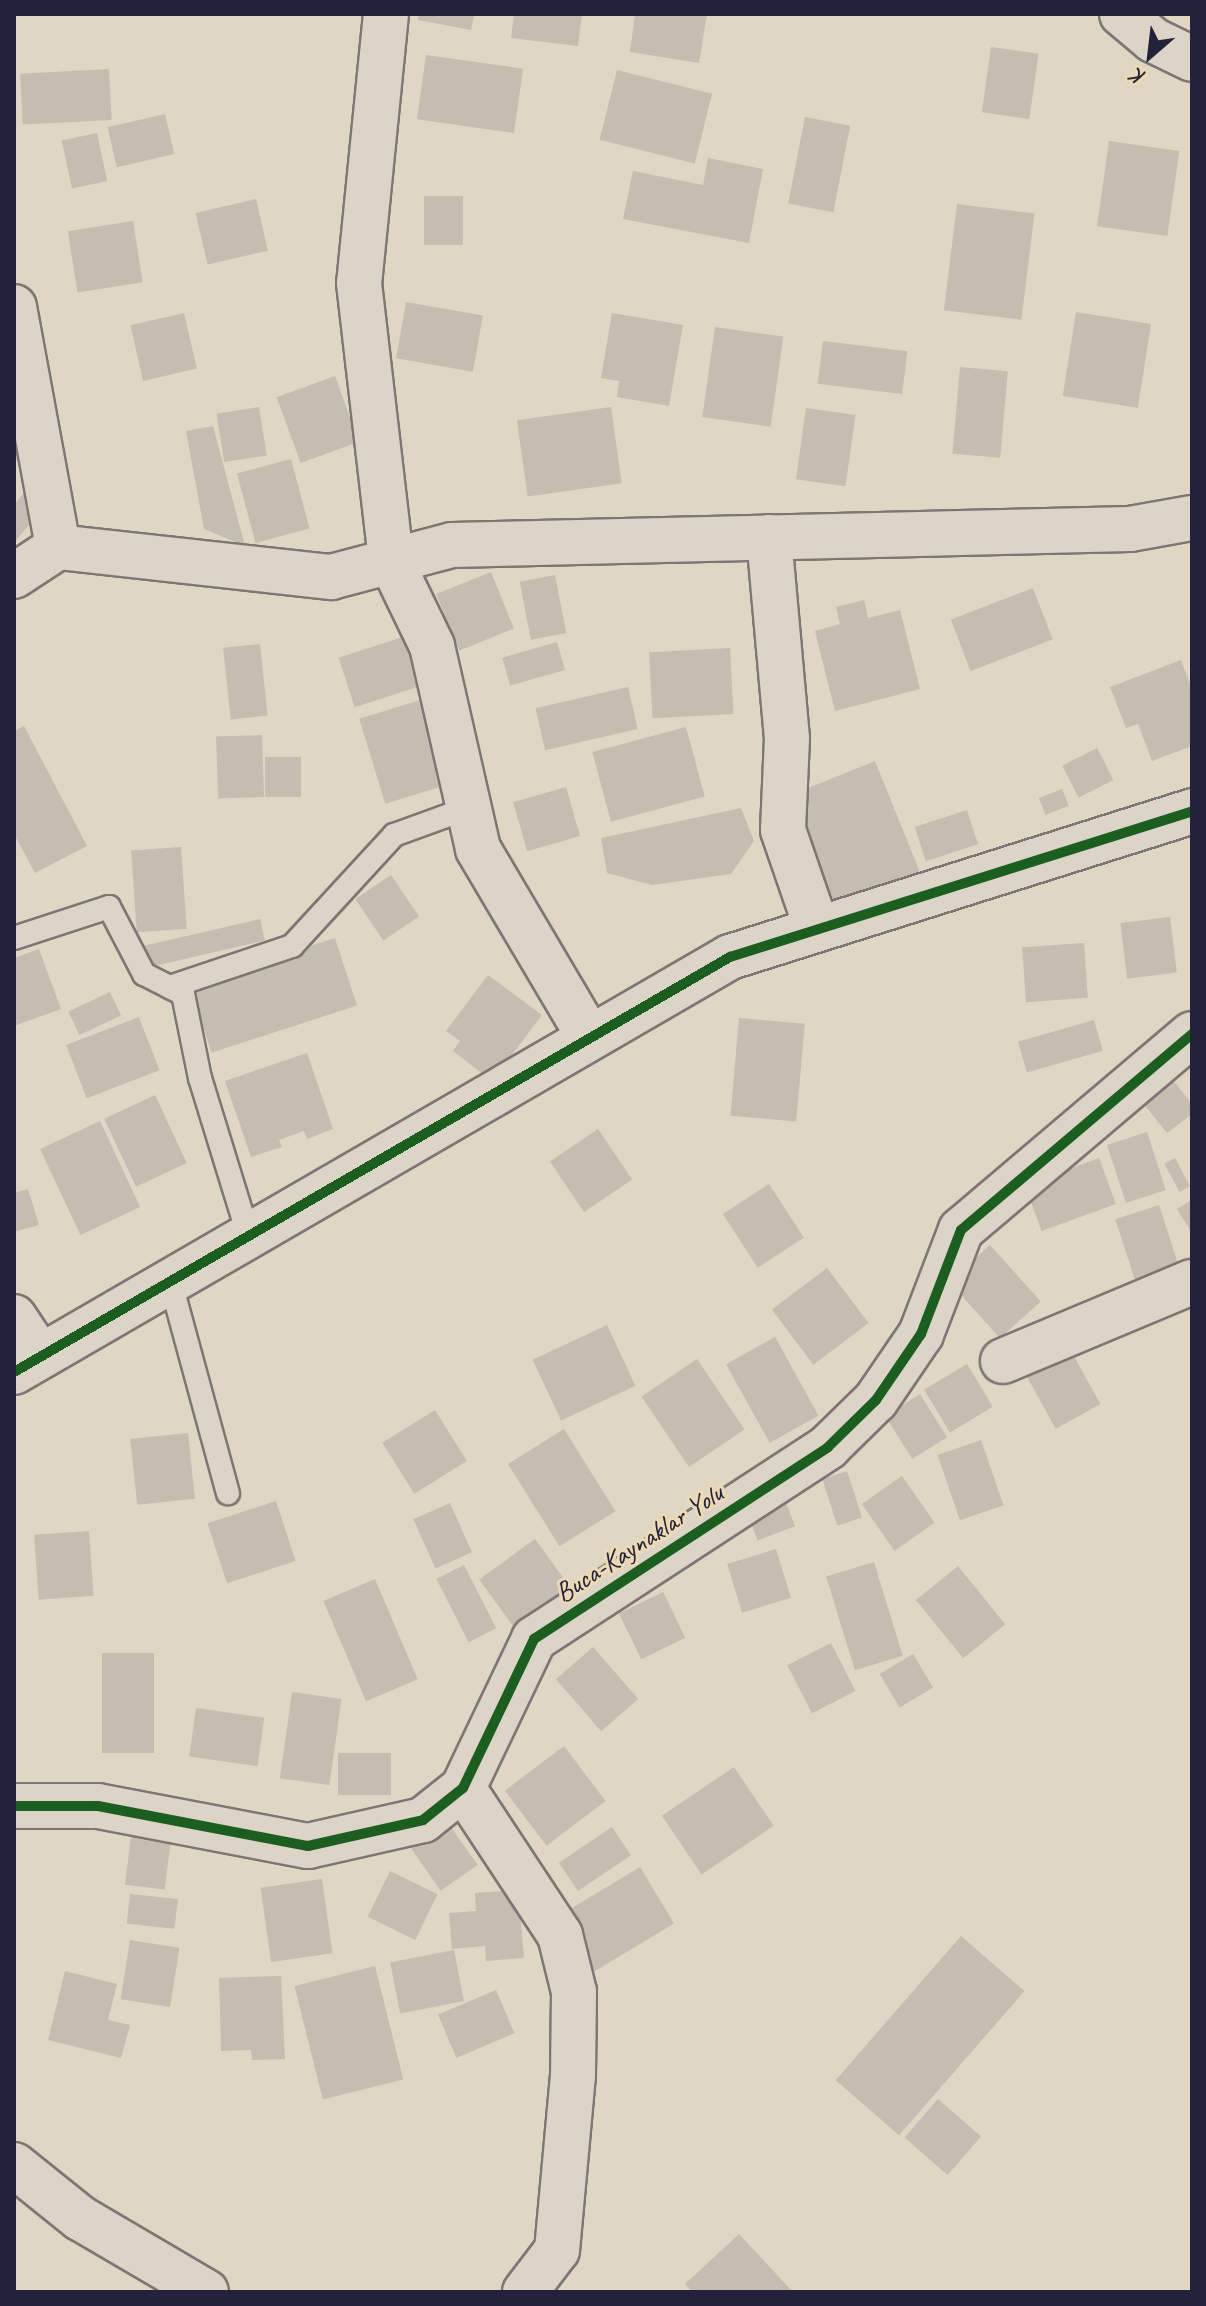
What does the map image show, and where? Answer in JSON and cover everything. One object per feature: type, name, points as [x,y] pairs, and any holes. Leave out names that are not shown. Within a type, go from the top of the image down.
[{"type":"street","points":[[386,14],[359,283],[391,561],[432,646],[478,849],[589,1037]]},
{"type":"street","points":[[1122,14],[1153,40],[1192,59]]},
{"type":"street","points":[[14,307],[18,351],[58,547]]},
{"type":"street","points":[[14,576],[58,547],[331,577],[452,545],[1130,529],[1192,518]]},
{"type":"street","points":[[769,537],[787,738],[783,830],[817,929]]},
{"type":"street","points":[[14,1317],[27,1364],[730,957],[1192,811]]},
{"type":"street","name":"Buca-Kaynaklar Yolu","points":[[14,1806],[98,1806],[308,1846],[423,1820],[463,1788],[534,1639],[828,1447],[876,1400],[921,1334],[961,1230],[1192,1034]]},
{"type":"street","points":[[1003,1361],[1192,1282]]},
{"type":"street","points":[[463,1788],[560,1935],[574,1992],[573,2075],[557,2250],[525,2292]]},
{"type":"street","points":[[14,2165],[80,2218],[206,2292]]},
{"type":"lane","points":[[170,987],[292,946],[394,835],[468,808]]},
{"type":"lane","points":[[14,938],[109,907],[144,974],[183,994],[200,1078],[248,1234]]},
{"type":"lane","points":[[170,1280],[228,1493]]},
{"type":"building","points":[[419,14],[474,14],[471,30],[418,20]]},
{"type":"building","points":[[514,14],[582,14],[578,46],[511,38]]},
{"type":"building","points":[[635,14],[707,14],[699,63],[630,52]]},
{"type":"building","points":[[991,47],[1039,54],[1029,119],[982,112]]},
{"type":"building","points":[[426,55],[523,69],[514,133],[417,119]]},
{"type":"building","points":[[109,69],[112,120],[23,125],[20,74]]},
{"type":"building","points":[[617,70],[712,94],[695,164],[600,140]]},
{"type":"building","points":[[165,114],[174,154],[117,167],[108,127]]},
{"type":"building","points":[[805,117],[850,126],[833,212],[788,203]]},
{"type":"building","points":[[97,133],[107,181],[72,188],[62,140]]},
{"type":"building","points":[[1109,141],[1179,151],[1167,236],[1097,226]]},
{"type":"building","points":[[708,158],[763,169],[749,243],[623,219],[633,171],[703,185]]},
{"type":"building","points":[[424,196],[463,196],[463,245],[424,245]]},
{"type":"building","points":[[256,199],[268,251],[208,265],[196,213]]},
{"type":"building","points":[[957,204],[1034,214],[1021,320],[944,310]]},
{"type":"building","points":[[133,221],[143,282],[78,293],[68,231]]},
{"type":"building","points":[[406,302],[483,316],[473,372],[396,358]]},
{"type":"building","points":[[1076,312],[1151,324],[1138,408],[1063,396]]},
{"type":"building","points":[[184,313],[197,369],[143,381],[130,325]]},
{"type":"building","points":[[612,313],[683,325],[669,406],[617,397],[619,381],[601,378]]},
{"type":"building","points":[[715,327],[783,337],[771,427],[702,417]]},
{"type":"building","points":[[823,341],[907,351],[902,394],[818,384]]},
{"type":"building","points":[[960,367],[1008,371],[1000,458],[952,454]]},
{"type":"building","points":[[335,376],[359,442],[301,463],[277,397]]},
{"type":"building","points":[[259,407],[267,455],[224,462],[217,414]]},
{"type":"building","points":[[611,407],[622,483],[528,496],[517,420]]},
{"type":"building","points":[[806,408],[856,415],[845,486],[796,479]]},
{"type":"building","points":[[14,422],[32,431],[14,464]]},
{"type":"building","points":[[213,426],[245,546],[204,529],[186,431]]},
{"type":"building","points":[[291,459],[310,529],[256,543],[237,473]]},
{"type":"building","points":[[28,488],[47,503],[14,543],[14,505]]},
{"type":"building","points":[[491,572],[514,629],[459,651],[436,594]]},
{"type":"building","points":[[555,575],[566,633],[531,640],[520,582]]},
{"type":"building","points":[[1033,588],[1053,639],[971,671],[951,620]]},
{"type":"building","points":[[864,600],[868,618],[900,610],[920,689],[835,711],[815,631],[840,624],[836,607]]},
{"type":"building","points":[[409,635],[425,684],[355,707],[339,658]]},
{"type":"building","points":[[557,642],[565,670],[510,686],[502,658]]},
{"type":"building","points":[[260,644],[268,716],[231,719],[223,648]]},
{"type":"building","points":[[730,648],[733,714],[653,718],[649,652]]},
{"type":"building","points":[[1181,660],[1192,690],[1192,746],[1152,761],[1138,724],[1126,728],[1110,687]]},
{"type":"building","points":[[628,687],[638,729],[545,750],[535,708]]},
{"type":"building","points":[[430,697],[456,782],[385,804],[359,719]]},
{"type":"building","points":[[24,726],[87,846],[35,873],[14,834],[14,731]]},
{"type":"building","points":[[686,727],[705,797],[611,822],[592,752]]},
{"type":"building","points":[[262,735],[264,797],[218,799],[216,737]]},
{"type":"building","points":[[1097,748],[1113,780],[1079,798],[1062,766]]},
{"type":"building","points":[[265,757],[301,757],[301,797],[265,797]]},
{"type":"building","points":[[875,761],[920,871],[831,907],[786,797]]},
{"type":"building","points":[[566,787],[580,836],[527,851],[513,802]]},
{"type":"building","points":[[1062,789],[1069,806],[1046,815],[1039,798]]},
{"type":"building","points":[[741,808],[754,841],[731,874],[652,885],[607,873],[601,838]]},
{"type":"building","points":[[967,810],[978,844],[926,861],[915,827]]},
{"type":"building","points":[[181,847],[187,929],[137,932],[131,850]]},
{"type":"building","points":[[391,875],[419,916],[383,940],[355,899]]},
{"type":"building","points":[[1170,917],[1177,973],[1127,979],[1120,923]]},
{"type":"building","points":[[260,919],[265,940],[146,968],[141,946]]},
{"type":"building","points":[[335,938],[357,1006],[211,1053],[189,985]]},
{"type":"building","points":[[1084,943],[1088,998],[1026,1002],[1022,947]]},
{"type":"building","points":[[39,949],[61,1009],[14,1026],[14,958]]},
{"type":"building","points":[[488,975],[542,1015],[492,1081],[453,1051],[460,1041],[446,1031]]},
{"type":"building","points":[[110,992],[121,1016],[79,1035],[68,1011]]},
{"type":"building","points":[[139,1017],[159,1070],[87,1098],[66,1045]]},
{"type":"building","points":[[739,1018],[805,1024],[796,1121],[730,1116]]},
{"type":"building","points":[[1094,1020],[1103,1051],[1027,1073],[1018,1042]]},
{"type":"building","points":[[307,1053],[333,1129],[307,1139],[304,1131],[279,1140],[282,1147],[251,1157],[225,1081]]},
{"type":"building","points":[[1167,1073],[1192,1104],[1192,1114],[1167,1133],[1138,1097]]},
{"type":"building","points":[[155,1095],[187,1163],[136,1187],[104,1119]]},
{"type":"building","points":[[100,1121],[140,1207],[80,1235],[40,1149]]},
{"type":"building","points":[[598,1129],[632,1180],[584,1212],[550,1161]]},
{"type":"building","points":[[1147,1132],[1166,1190],[1126,1203],[1107,1145]]},
{"type":"building","points":[[1099,1158],[1116,1204],[1042,1231],[1025,1185]]},
{"type":"building","points":[[1175,1158],[1190,1186],[1179,1192],[1164,1164]]},
{"type":"building","points":[[769,1184],[804,1238],[758,1268],[723,1214]]},
{"type":"building","points":[[28,1189],[39,1225],[14,1232],[14,1193]]},
{"type":"building","points":[[1192,1200],[1192,1233],[1177,1209]]},
{"type":"building","points":[[1159,1205],[1178,1265],[1135,1279],[1115,1219]]},
{"type":"building","points":[[990,1245],[1041,1301],[1000,1338],[949,1282]]},
{"type":"building","points":[[827,1268],[869,1323],[813,1365],[772,1310]]},
{"type":"building","points":[[607,1325],[635,1386],[561,1420],[533,1360]]},
{"type":"building","points":[[775,1337],[819,1416],[770,1443],[726,1364]]},
{"type":"building","points":[[1066,1342],[1100,1404],[1056,1429],[1021,1367]]},
{"type":"building","points":[[697,1359],[745,1429],[689,1467],[641,1396]]},
{"type":"building","points":[[967,1364],[993,1407],[950,1433],[924,1390]]},
{"type":"building","points":[[920,1394],[947,1437],[912,1459],[885,1416]]},
{"type":"building","points":[[435,1410],[467,1461],[414,1494],[382,1443]]},
{"type":"building","points":[[564,1429],[615,1511],[559,1546],[508,1464]]},
{"type":"building","points":[[188,1433],[195,1499],[137,1505],[130,1439]]},
{"type":"building","points":[[981,1440],[1003,1505],[960,1520],[938,1455]]},
{"type":"building","points":[[847,1471],[862,1518],[837,1526],[822,1479]]},
{"type":"building","points":[[902,1476],[935,1523],[895,1551],[862,1504]]},
{"type":"building","points":[[785,1500],[795,1526],[758,1540],[748,1514]]},
{"type":"building","points":[[276,1501],[295,1561],[227,1583],[208,1523]]},
{"type":"building","points":[[450,1503],[472,1552],[435,1569],[413,1519]]},
{"type":"building","points":[[89,1531],[94,1596],[39,1600],[34,1535]]},
{"type":"building","points":[[535,1539],[571,1588],[515,1629],[479,1580]]},
{"type":"building","points":[[776,1549],[791,1598],[742,1613],[727,1564]]},
{"type":"building","points":[[874,1562],[903,1656],[855,1670],[826,1577]]},
{"type":"building","points":[[464,1565],[496,1628],[469,1642],[436,1579]]},
{"type":"building","points":[[958,1566],[1005,1624],[963,1658],[916,1600]]},
{"type":"building","points":[[375,1579],[418,1679],[366,1701],[323,1601]]},
{"type":"building","points":[[663,1592],[685,1638],[641,1659],[619,1613]]},
{"type":"building","points":[[831,1643],[856,1691],[812,1713],[787,1665]]},
{"type":"building","points":[[593,1647],[638,1699],[601,1731],[556,1679]]},
{"type":"building","points":[[102,1653],[154,1653],[154,1753],[102,1753]]},
{"type":"building","points":[[913,1654],[933,1687],[900,1708],[880,1674]]},
{"type":"building","points":[[292,1692],[342,1699],[329,1785],[280,1778]]},
{"type":"building","points":[[196,1708],[264,1718],[258,1766],[189,1757]]},
{"type":"building","points":[[564,1746],[606,1801],[546,1846],[505,1791]]},
{"type":"building","points":[[338,1753],[391,1753],[391,1795],[338,1795]]},
{"type":"building","points":[[734,1767],[774,1826],[702,1875],[662,1816]]},
{"type":"building","points":[[446,1820],[478,1865],[441,1891],[409,1846]]},
{"type":"building","points":[[612,1827],[631,1855],[578,1891],[559,1863]]},
{"type":"building","points":[[131,1836],[171,1841],[165,1890],[125,1885]]},
{"type":"building","points":[[640,1867],[674,1924],[594,1971],[560,1915]]},
{"type":"building","points":[[390,1871],[438,1894],[415,1940],[368,1917]]},
{"type":"building","points":[[322,1879],[332,1953],[271,1962],[261,1888]]},
{"type":"building","points":[[518,1890],[524,1958],[486,1961],[485,1946],[452,1949],[449,1913],[476,1911],[475,1893]]},
{"type":"building","points":[[130,1894],[178,1899],[175,1929],[127,1924]]},
{"type":"building","points":[[961,1936],[1024,1991],[899,2135],[836,2080]]},
{"type":"building","points":[[130,1940],[179,1948],[170,2007],[121,1999]]},
{"type":"building","points":[[454,1950],[464,2001],[400,2013],[390,1962]]},
{"type":"building","points":[[375,1966],[403,2080],[323,2100],[294,1986]]},
{"type":"building","points":[[65,1971],[117,1984],[108,2020],[130,2025],[121,2058],[48,2040]]},
{"type":"building","points":[[281,1976],[285,2059],[252,2060],[251,2050],[221,2051],[219,1978]]},
{"type":"building","points":[[496,1990],[514,2033],[456,2058],[438,2015]]},
{"type":"building","points":[[938,2099],[981,2136],[948,2175],[905,2137]]},
{"type":"building","points":[[739,2234],[793,2292],[692,2292],[685,2284]]},
{"type":"cycle path","points":[[14,1372],[730,957],[1192,811]]},
{"type":"cycle path","points":[[14,1806],[98,1806],[308,1846],[423,1820],[463,1788],[534,1639],[828,1447],[876,1400],[921,1334],[961,1230],[1192,1034]]}]
